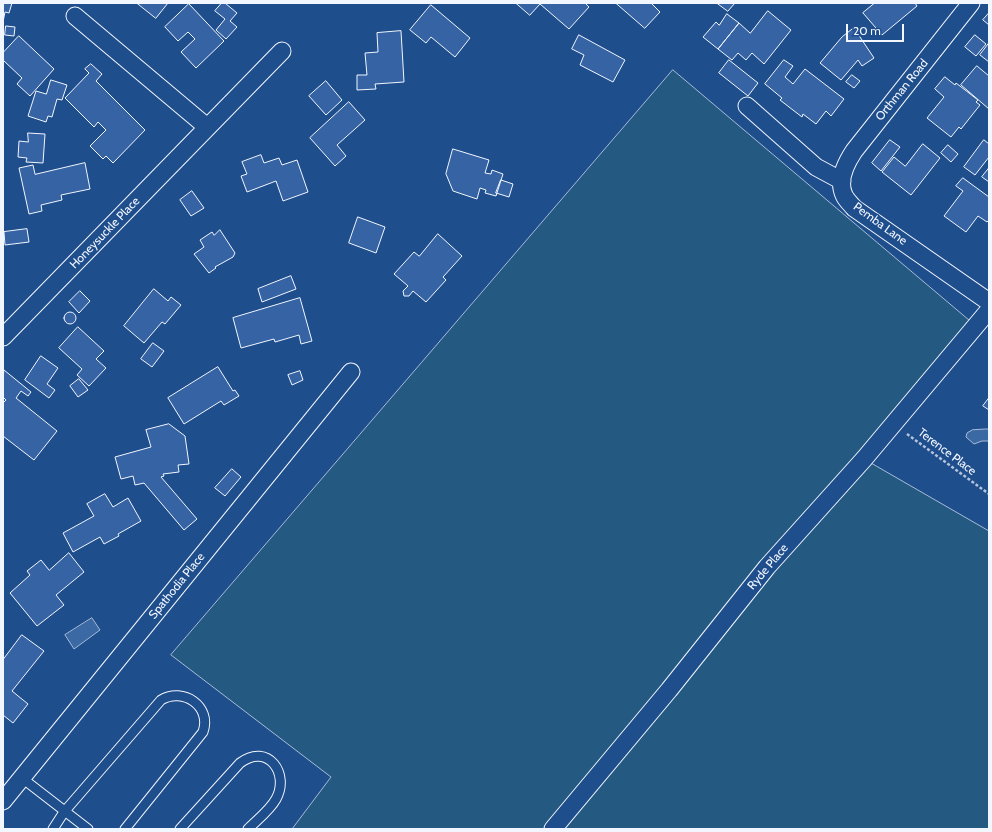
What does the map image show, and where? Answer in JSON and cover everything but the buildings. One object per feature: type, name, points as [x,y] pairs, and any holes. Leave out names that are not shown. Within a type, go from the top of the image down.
[{"type":"street","name":"Orthman Road","points":[[842,182],[845,165],[854,150],[971,3]]},
{"type":"street","points":[[75,16],[207,128]]},
{"type":"street","name":"Honeysuckle Place","points":[[3,337],[282,51]]},
{"type":"street","points":[[747,106],[816,167],[842,182]]},
{"type":"street","name":"Pemba Lane","points":[[842,182],[844,195],[854,208],[989,302]]},
{"type":"street","name":"Ryde Place","points":[[553,829],[674,684],[768,567],[894,424],[989,310]]},
{"type":"street","name":"Spathodia Place","points":[[3,801],[351,372]]},
{"type":"lane","points":[[53,829],[64,812],[161,700],[174,695],[185,696],[204,711],[206,718],[203,732],[125,829]]},
{"type":"lane","points":[[180,829],[240,763],[250,756],[259,756],[266,758],[276,766],[280,777],[280,788],[276,800],[248,829]]},
{"type":"lane","points":[[22,778],[64,812],[88,829]]},
{"type":"path","name":"Terence Place","points":[[894,424],[989,494]]},
{"type":"shaded area","points":[[673,70],[976,326],[864,459],[989,531],[989,829],[292,829],[331,777],[171,655]]},
{"type":"shaded area","points":[[989,429],[989,441],[982,441],[974,444],[966,437],[967,433],[972,430]]},
{"type":"shaded area","points":[[92,618],[100,630],[74,649],[65,635]]}]
